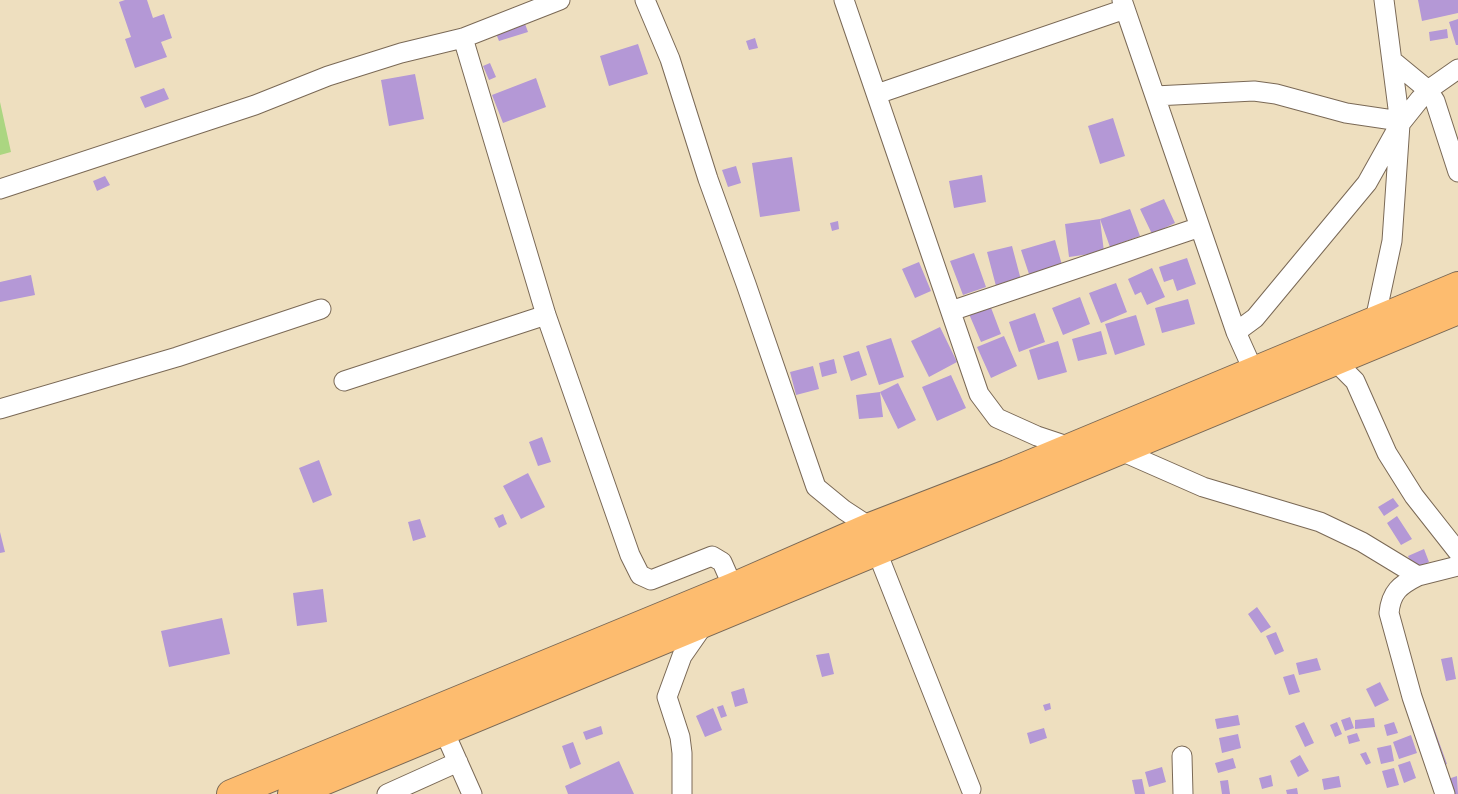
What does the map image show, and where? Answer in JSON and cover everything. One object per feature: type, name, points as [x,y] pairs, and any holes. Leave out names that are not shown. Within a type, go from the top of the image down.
[{"type":"main road","points":[[292,794],[705,623],[873,539],[1070,447],[1458,286]]},
{"type":"main road","points":[[231,794],[733,587],[1121,451],[1458,310]]},
{"type":"street","points":[[0,189],[255,105],[328,76],[401,53],[463,38],[560,0]]},
{"type":"street","points":[[646,0],[670,59],[708,179],[816,487],[873,539],[971,789]]},
{"type":"street","points":[[844,0],[979,394],[997,418],[1037,436],[1070,447]]},
{"type":"street","points":[[1375,320],[1392,241],[1400,123],[1394,62],[1384,0]]},
{"type":"street","points":[[877,94],[1123,4],[1236,332],[1254,372]]},
{"type":"street","points":[[463,38],[546,315],[630,554],[640,575],[651,580],[712,556],[722,562],[733,587]]},
{"type":"street","points":[[1394,62],[1428,90],[1440,112],[1458,172]]},
{"type":"street","points":[[1236,332],[1255,318],[1367,183],[1400,123],[1428,90],[1458,70]]},
{"type":"street","points":[[1155,96],[1254,91],[1276,94],[1346,113],[1400,123]]},
{"type":"street","points":[[951,311],[1200,226]]},
{"type":"street","points":[[0,409],[178,357],[321,309]]},
{"type":"street","points":[[344,381],[546,315]]},
{"type":"street","points":[[1335,361],[1355,381],[1387,453],[1414,496],[1458,552]]},
{"type":"street","points":[[1121,451],[1203,487],[1320,522],[1362,542],[1418,576]]},
{"type":"street","points":[[1445,794],[1412,697],[1389,613],[1390,601],[1394,592],[1402,584],[1418,576],[1458,566]]},
{"type":"street","points":[[682,794],[680,736],[667,697],[682,656],[705,623]]},
{"type":"street","points":[[444,730],[472,794]]},
{"type":"street","points":[[1182,756],[1182,794]]},
{"type":"street","points":[[387,794],[458,762]]},
{"type":"green space","points":[[0,102],[11,152],[0,155]]},
{"type":"building","points":[[125,0],[147,0],[153,18],[164,14],[172,38],[161,42],[167,57],[135,68],[125,39],[131,37],[119,2]]},
{"type":"building","points":[[1418,0],[1458,0],[1458,13],[1422,21]]},
{"type":"building","points":[[1458,19],[1458,45],[1456,45],[1449,22]]},
{"type":"building","points":[[524,21],[528,32],[499,41],[495,31]]},
{"type":"building","points":[[1447,29],[1448,38],[1430,41],[1429,32]]},
{"type":"building","points":[[755,38],[758,48],[749,50],[746,41]]},
{"type":"building","points":[[638,44],[648,74],[609,86],[600,56]]},
{"type":"building","points":[[490,63],[496,77],[489,80],[483,66]]},
{"type":"building","points":[[415,74],[424,119],[389,126],[381,80]]},
{"type":"building","points":[[536,78],[546,107],[503,123],[492,95]]},
{"type":"building","points":[[164,88],[169,99],[145,108],[140,97]]},
{"type":"building","points":[[1113,118],[1125,156],[1100,164],[1088,126]]},
{"type":"building","points":[[792,157],[800,211],[760,217],[752,163]]},
{"type":"building","points":[[736,166],[741,183],[728,187],[722,170]]},
{"type":"building","points":[[982,175],[986,202],[954,208],[949,181]]},
{"type":"building","points":[[105,176],[110,185],[97,191],[93,181]]},
{"type":"building","points":[[1164,199],[1175,223],[1152,234],[1140,209]]},
{"type":"building","points":[[1130,209],[1140,236],[1110,247],[1100,219]]},
{"type":"building","points":[[1100,219],[1104,252],[1069,257],[1065,224]]},
{"type":"building","points":[[838,221],[839,229],[832,231],[830,223]]},
{"type":"building","points":[[1055,240],[1062,265],[1029,274],[1021,250]]},
{"type":"building","points":[[1012,246],[1021,280],[996,286],[987,252]]},
{"type":"building","points":[[974,253],[986,287],[963,295],[950,261]]},
{"type":"building","points":[[1187,258],[1196,284],[1177,291],[1173,279],[1164,282],[1159,267]]},
{"type":"building","points":[[919,262],[931,291],[915,298],[902,269]]},
{"type":"building","points":[[1152,268],[1165,297],[1147,305],[1141,292],[1135,295],[1128,279]]},
{"type":"building","points":[[31,275],[35,295],[0,302],[0,282]]},
{"type":"building","points":[[1116,283],[1127,312],[1101,323],[1089,293]]},
{"type":"building","points":[[1080,297],[1090,324],[1063,335],[1052,308]]},
{"type":"building","points":[[1188,299],[1195,324],[1162,333],[1155,308]]},
{"type":"building","points":[[990,305],[1001,334],[981,342],[969,314]]},
{"type":"building","points":[[1035,313],[1045,342],[1019,352],[1009,322]]},
{"type":"building","points":[[1136,315],[1145,345],[1115,355],[1105,324]]},
{"type":"building","points":[[940,327],[957,362],[929,377],[911,341]]},
{"type":"building","points":[[1101,331],[1107,354],[1078,361],[1072,339]]},
{"type":"building","points":[[1004,336],[1017,366],[991,378],[977,347]]},
{"type":"building","points":[[891,338],[904,377],[879,385],[866,346]]},
{"type":"building","points":[[1058,341],[1067,372],[1038,380],[1029,350]]},
{"type":"building","points":[[859,351],[867,375],[851,381],[843,356]]},
{"type":"building","points":[[834,359],[837,373],[822,377],[819,363]]},
{"type":"building","points":[[813,366],[819,389],[796,395],[790,372]]},
{"type":"building","points":[[951,375],[966,408],[937,421],[922,387]]},
{"type":"building","points":[[898,383],[916,420],[898,429],[880,392]]},
{"type":"building","points":[[880,392],[883,417],[859,419],[856,395]]},
{"type":"building","points":[[542,437],[551,462],[538,466],[529,442]]},
{"type":"building","points":[[319,460],[332,495],[313,503],[299,468]]},
{"type":"building","points":[[528,473],[545,507],[521,519],[503,486]]},
{"type":"building","points":[[1393,498],[1399,506],[1384,516],[1378,507]]},
{"type":"building","points":[[503,514],[507,524],[499,528],[494,518]]},
{"type":"building","points":[[1397,516],[1412,539],[1401,545],[1387,523]]},
{"type":"building","points":[[420,519],[426,537],[413,541],[408,522]]},
{"type":"building","points":[[0,532],[5,552],[0,553]]},
{"type":"building","points":[[1424,549],[1429,562],[1414,569],[1408,556]]},
{"type":"building","points":[[323,589],[327,622],[297,626],[293,593]]},
{"type":"building","points":[[1257,607],[1271,627],[1261,633],[1248,614]]},
{"type":"building","points":[[222,618],[230,654],[169,667],[161,631]]},
{"type":"building","points":[[1276,632],[1284,651],[1275,655],[1266,636]]},
{"type":"building","points":[[829,653],[834,674],[822,677],[816,655]]},
{"type":"building","points":[[1452,657],[1456,679],[1446,681],[1441,659]]},
{"type":"building","points":[[1317,658],[1321,670],[1299,675],[1296,663]]},
{"type":"building","points":[[1294,674],[1300,692],[1289,695],[1283,677]]},
{"type":"building","points":[[1380,682],[1389,700],[1375,707],[1366,689]]},
{"type":"building","points":[[744,688],[748,703],[735,707],[731,692]]},
{"type":"building","points":[[1050,703],[1051,709],[1045,711],[1043,705]]},
{"type":"building","points":[[723,705],[727,716],[721,718],[717,707]]},
{"type":"building","points":[[713,708],[722,730],[705,737],[696,716]]},
{"type":"building","points":[[1238,715],[1240,725],[1217,729],[1215,719]]},
{"type":"building","points":[[1350,717],[1354,728],[1345,731],[1341,720]]},
{"type":"building","points":[[1374,718],[1375,727],[1355,729],[1355,720]]},
{"type":"building","points":[[1431,720],[1447,764],[1439,767],[1422,723]]},
{"type":"building","points":[[1304,722],[1314,743],[1305,747],[1295,726]]},
{"type":"building","points":[[1337,722],[1342,734],[1335,737],[1330,725]]},
{"type":"building","points":[[1394,722],[1398,733],[1387,736],[1384,725]]},
{"type":"building","points":[[601,726],[603,734],[586,740],[583,732]]},
{"type":"building","points":[[1044,728],[1047,738],[1030,744],[1027,733]]},
{"type":"building","points":[[1357,733],[1360,741],[1349,744],[1347,736]]},
{"type":"building","points":[[1238,734],[1241,748],[1222,753],[1219,738]]},
{"type":"building","points":[[1411,735],[1417,753],[1399,759],[1393,742]]},
{"type":"building","points":[[573,742],[581,764],[570,769],[562,746]]},
{"type":"building","points":[[1391,745],[1394,761],[1381,764],[1377,748]]},
{"type":"building","points":[[1366,752],[1371,763],[1366,765],[1360,754]]},
{"type":"building","points":[[1300,755],[1309,771],[1298,777],[1290,761]]},
{"type":"building","points":[[1233,758],[1236,768],[1218,773],[1215,763]]},
{"type":"building","points":[[619,761],[634,794],[568,794],[565,786]]},
{"type":"building","points":[[1410,761],[1416,778],[1404,783],[1398,765]]},
{"type":"building","points":[[1162,767],[1166,782],[1149,787],[1145,772]]},
{"type":"building","points":[[1394,768],[1399,785],[1387,788],[1382,771]]},
{"type":"building","points":[[1271,775],[1273,786],[1262,789],[1259,778]]},
{"type":"building","points":[[1339,776],[1341,787],[1324,790],[1322,779]]},
{"type":"building","points":[[1457,776],[1458,794],[1449,794],[1445,780]]},
{"type":"building","points":[[1142,779],[1145,794],[1135,794],[1132,780]]},
{"type":"building","points":[[1228,780],[1230,794],[1222,794],[1220,781]]},
{"type":"building","points":[[1297,788],[1298,794],[1287,794],[1286,790]]}]
